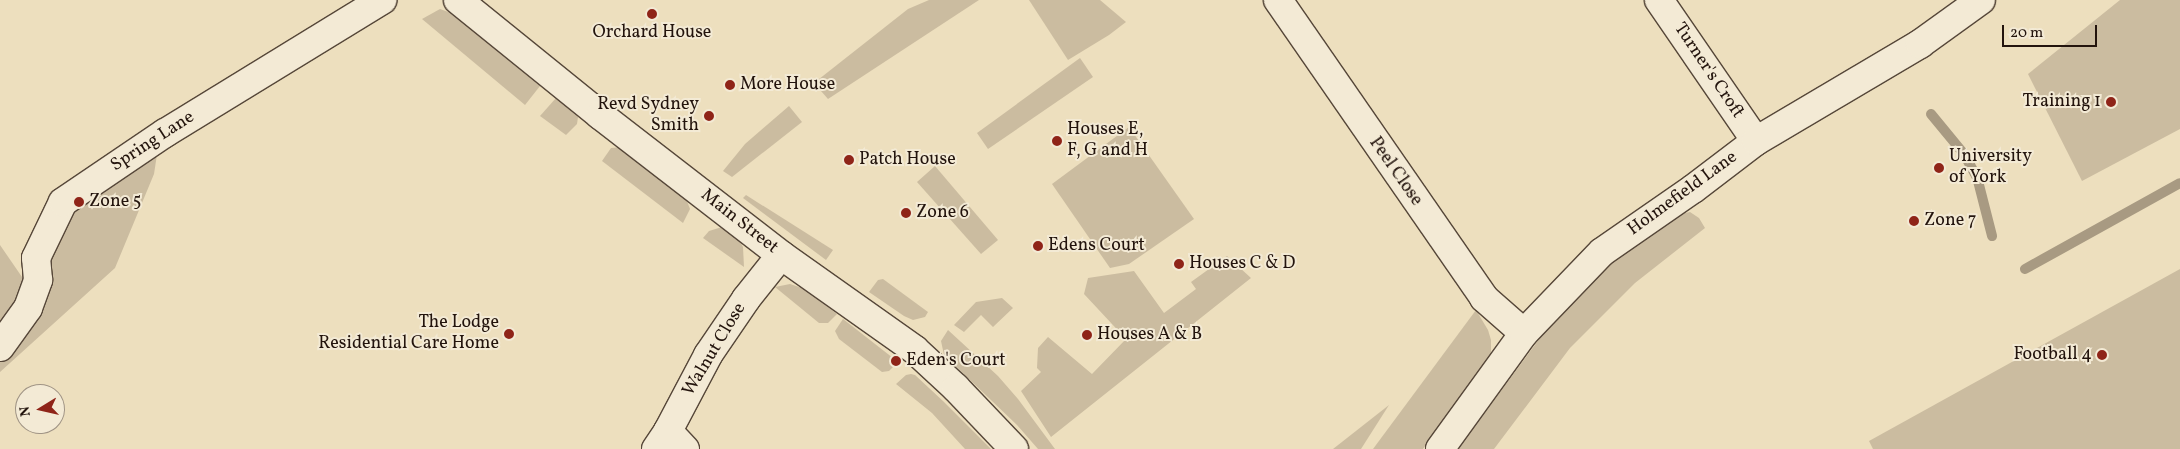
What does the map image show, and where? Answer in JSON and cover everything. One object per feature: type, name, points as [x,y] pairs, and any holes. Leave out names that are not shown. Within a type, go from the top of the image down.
[{"type":"street","name":"Spring Lane","points":[[0,346],[28,308],[38,280],[36,258],[63,202],[165,133],[382,0]]},
{"type":"street","name":"Main Street","points":[[458,0],[600,115],[781,255],[915,350],[956,388],[1014,449]]},
{"type":"street","name":"Peel Close","points":[[1278,0],[1484,298],[1524,333]]},
{"type":"street","name":"Turner's Croft","points":[[1659,0],[1756,141]]},
{"type":"street","name":"Holmefield Lane","points":[[1440,449],[1524,333],[1602,252],[1693,189],[1756,141],[1920,44],[1981,0]]},
{"type":"street","name":"Walnut Close","points":[[670,443],[708,355],[746,299],[781,255]]},
{"type":"shaded area","points":[[929,0],[979,0],[828,99],[814,83],[908,9]]},
{"type":"shaded area","points":[[1029,0],[1100,0],[1126,22],[1109,35],[1068,60]]},
{"type":"shaded area","name":"Training 1","points":[[2120,0],[2180,0],[2180,129],[2082,181],[2028,74]]},
{"type":"shaded area","points":[[440,9],[451,13],[540,86],[525,105],[422,19]]},
{"type":"shaded area","points":[[1080,58],[1093,77],[988,149],[977,133]]},
{"type":"shaded area","points":[[556,98],[578,117],[577,124],[566,135],[540,116]]},
{"type":"shaded area","points":[[789,106],[802,122],[732,177],[723,171],[745,144]]},
{"type":"shaded area","points":[[1129,127],[1194,219],[1129,264],[1110,268],[1052,184]]},
{"type":"shaded area","points":[[622,147],[685,196],[690,209],[683,223],[602,161],[611,148]]},
{"type":"shaded area","points":[[158,148],[154,174],[115,268],[0,372],[0,245],[22,277],[44,292],[54,247],[69,213]]},
{"type":"shaded area","points":[[935,166],[998,240],[981,254],[917,182]]},
{"type":"shaded area","points":[[746,195],[833,250],[826,260],[743,198]]},
{"type":"shaded area","points":[[1690,212],[1699,218],[1705,228],[1635,283],[1570,348],[1494,449],[1458,449],[1557,315],[1598,275],[1634,245],[1680,214]]},
{"type":"shaded area","points":[[722,227],[739,240],[743,247],[744,267],[703,238],[709,231]]},
{"type":"shaded area","points":[[1227,256],[1251,278],[1051,437],[1021,391],[1041,372],[1037,368],[1038,348],[1048,337],[1092,374],[1126,339],[1084,294],[1088,278],[1134,271],[1164,313],[1196,289],[1191,282]]},
{"type":"shaded area","name":"Football 4","points":[[2180,269],[2180,449],[1873,449],[1869,441]]},
{"type":"shaded area","points":[[883,279],[928,312],[925,317],[913,320],[904,316],[869,292],[878,280]]},
{"type":"shaded area","points":[[790,284],[805,289],[837,314],[828,323],[819,323],[775,287]]},
{"type":"shaded area","points":[[1002,298],[1013,308],[993,327],[981,315],[964,332],[954,325],[976,302]]},
{"type":"shaded area","points":[[1476,310],[1488,330],[1491,340],[1491,352],[1487,363],[1423,449],[1373,449]]},
{"type":"shaded area","points":[[843,319],[893,358],[894,366],[889,371],[882,372],[839,339],[835,331]]},
{"type":"shaded area","points":[[948,330],[998,376],[1018,399],[1055,449],[1038,449],[1017,425],[944,355],[941,341]]},
{"type":"shaded area","points":[[906,375],[915,375],[943,401],[991,449],[965,449],[932,413],[896,384]]},
{"type":"shaded area","points":[[1389,405],[1361,449],[1333,449]]},
{"type":"waterway","points":[[1931,114],[1964,154],[1977,177],[1992,236]]},
{"type":"waterway","points":[[2025,269],[2180,183]]},
{"type":"place","name":"Orchard House","points":[[652,14]]},
{"type":"place","name":"More House","points":[[730,85]]},
{"type":"place","name":"Training 1","points":[[2111,102]]},
{"type":"place","name":"Revd Sydney Smith","points":[[709,116]]},
{"type":"place","name":"Houses E, F, G and H","points":[[1057,141]]},
{"type":"place","name":"Patch House","points":[[849,160]]},
{"type":"place","name":"University of York","points":[[1939,168]]},
{"type":"place","name":"Zone 5","points":[[79,202]]},
{"type":"place","name":"Zone 6","points":[[906,213]]},
{"type":"place","name":"Zone 7","points":[[1914,221]]},
{"type":"place","name":"Edens Court","points":[[1038,246]]},
{"type":"place","name":"Houses C & D","points":[[1179,264]]},
{"type":"place","name":"The Lodge Residential Care Home","points":[[509,334]]},
{"type":"place","name":"Houses A & B","points":[[1087,335]]},
{"type":"place","name":"Football 4","points":[[2102,355]]},
{"type":"place","name":"Eden's Court","points":[[896,361]]}]
